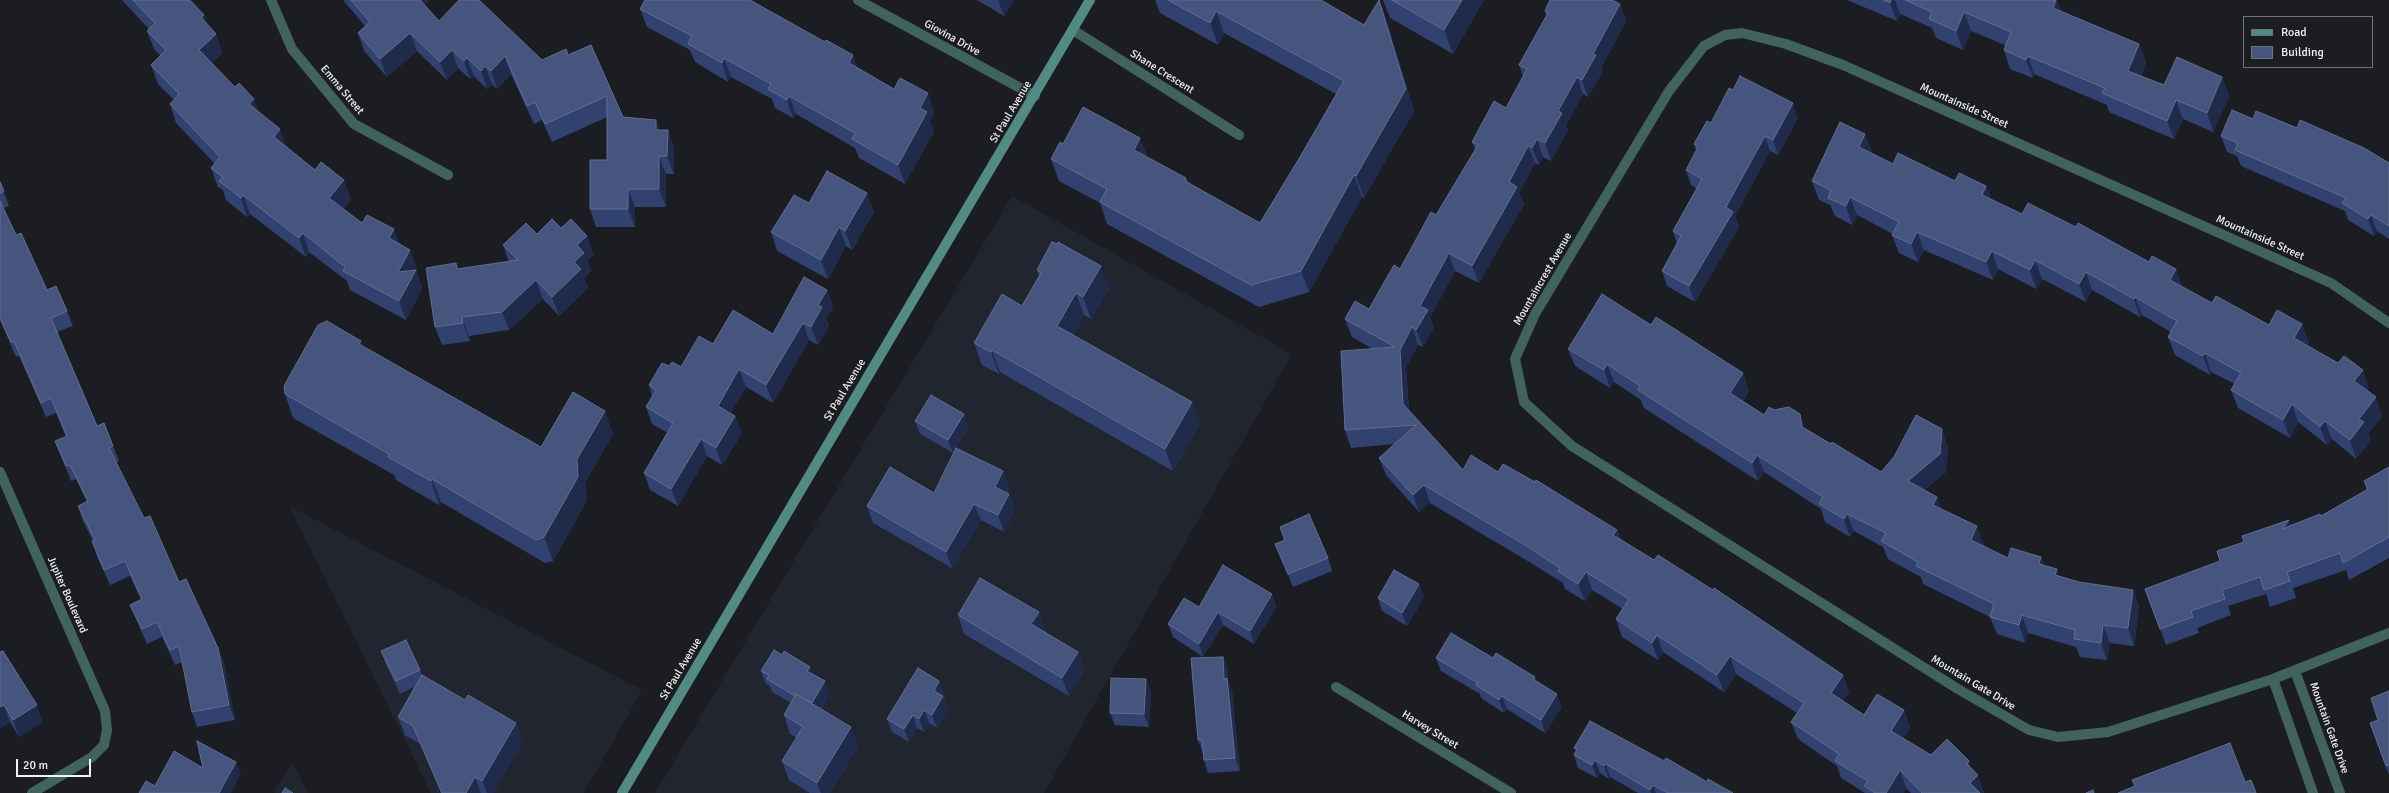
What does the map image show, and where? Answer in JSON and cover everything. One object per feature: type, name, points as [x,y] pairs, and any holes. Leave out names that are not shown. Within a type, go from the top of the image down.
[{"type":"main road","name":"St Paul Avenue","points":[[622,793],[971,201],[1035,96],[1090,0]]},
{"type":"street","name":"Emma Street","points":[[271,0],[292,49],[354,124],[448,174]]},
{"type":"street","name":"Giovina Drive","points":[[858,0],[1035,96]]},
{"type":"street","name":"Shane Crescent","points":[[1073,30],[1239,135]]},
{"type":"street","name":"Mountainside Street","points":[[1614,183],[1669,91],[1704,46],[1725,35],[1742,33],[1786,44],[1843,65],[2331,283],[2389,323]]},
{"type":"street","name":"Mountaincrest Avenue","points":[[1614,183],[1535,314],[1515,359],[1524,402],[1572,446],[1692,521]]},
{"type":"street","name":"Jupiter Boulevard","points":[[0,472],[105,711],[107,730],[104,745],[92,757],[32,793]]},
{"type":"street","name":"Mountain Gate Drive","points":[[1692,521],[1958,689],[2029,730],[2058,737],[2108,732],[2273,679],[2389,633]]},
{"type":"street","name":"Mountain Gate Drive","points":[[2295,671],[2340,793]]},
{"type":"street","points":[[2273,679],[2313,793]]},
{"type":"street","name":"Harvey Street","points":[[1336,687],[1511,793]]},
{"type":"shaded area","points":[[1012,196],[1292,354],[1044,793],[655,793]]},
{"type":"shaded area","points":[[289,506],[642,690],[584,793],[431,793]]},
{"type":"shaded area","points":[[292,762],[308,793],[274,793]]},
{"type":"building","points":[[133,0],[190,0],[204,15],[201,17],[216,34],[199,50],[235,87],[239,83],[254,99],[249,104],[280,129],[274,137],[315,170],[321,162],[344,180],[329,198],[362,223],[367,215],[394,229],[389,238],[410,250],[398,272],[416,270],[399,301],[343,271],[345,267],[303,233],[299,238],[243,195],[241,198],[219,181],[223,177],[211,168],[220,157],[170,104],[179,94],[151,65],[166,50],[147,31],[155,23]]},
{"type":"building","points":[[351,0],[420,0],[439,21],[459,0],[479,0],[542,60],[566,49],[568,55],[591,45],[623,117],[656,120],[656,130],[668,130],[667,156],[659,156],[659,189],[628,189],[628,209],[590,209],[590,160],[607,160],[607,96],[545,124],[535,102],[527,106],[505,56],[491,71],[485,66],[481,71],[467,58],[464,61],[452,50],[440,62],[410,33],[380,59],[358,33],[370,22]]},
{"type":"building","points":[[645,0],[750,0],[825,42],[826,40],[853,55],[849,63],[894,89],[900,78],[928,93],[920,108],[927,112],[898,165],[852,139],[855,133],[789,96],[787,100],[768,89],[771,84],[724,58],[722,63],[688,44],[692,36],[640,9]]},
{"type":"building","points":[[1168,0],[1321,0],[1364,25],[1379,0],[1406,89],[1356,176],[1354,175],[1301,271],[1251,285],[1100,202],[1107,189],[1051,159],[1060,142],[1063,144],[1083,107],[1140,138],[1134,150],[1186,178],[1185,181],[1260,223],[1344,81],[1216,11],[1210,23]]},
{"type":"building","points":[[1392,0],[1462,0],[1444,30]]},
{"type":"building","points":[[1550,0],[1612,0],[1620,4],[1593,54],[1596,55],[1582,80],[1577,77],[1558,111],[1562,113],[1545,143],[1537,139],[1532,148],[1528,146],[1509,182],[1517,187],[1472,266],[1449,253],[1420,306],[1428,310],[1416,330],[1412,327],[1400,350],[1403,404],[1463,470],[1471,455],[1498,472],[1503,464],[1535,482],[1536,480],[1617,530],[1613,535],[1654,560],[1658,555],[1713,590],[1714,588],[1843,675],[1831,693],[1864,715],[1877,694],[1904,710],[1891,731],[1931,755],[1947,739],[1969,761],[1967,764],[1978,775],[1970,783],[1980,793],[1922,793],[1900,770],[1886,793],[1875,793],[1864,786],[1868,781],[1835,761],[1839,754],[1791,722],[1804,703],[1730,656],[1717,675],[1657,635],[1652,643],[1616,619],[1629,599],[1586,572],[1578,584],[1558,571],[1560,568],[1525,545],[1424,485],[1413,495],[1379,458],[1416,425],[1345,430],[1341,351],[1395,347],[1345,319],[1355,301],[1369,309],[1394,265],[1400,269],[1431,212],[1436,215],[1478,145],[1472,142],[1494,101],[1506,108],[1527,69],[1519,65],[1548,13],[1545,11]]},
{"type":"building","points":[[1884,0],[1891,0],[1890,3]]},
{"type":"building","points":[[1905,0],[2056,0],[2053,8],[2139,44],[2128,71],[2164,85],[2177,57],[2222,77],[2207,113],[2176,100],[2167,121],[2102,93],[2105,88],[2028,56],[2026,60],[2004,50],[2011,32],[1964,12],[1956,31],[1929,19],[1932,12]]},
{"type":"building","points":[[1740,76],[1793,103],[1773,140],[1765,136],[1726,207],[1733,212],[1689,286],[1662,271],[1681,236],[1673,231],[1702,179],[1686,170],[1698,147],[1694,144],[1707,121],[1711,123],[1729,88],[1733,90]]},
{"type":"building","points":[[2232,110],[2253,119],[2256,111],[2297,128],[2300,120],[2364,148],[2389,163],[2389,226],[2371,215],[2368,219],[2342,203],[2346,198],[2235,150],[2238,143],[2221,136]]},
{"type":"building","points":[[1840,122],[1865,134],[1859,147],[1893,164],[1898,153],[1955,181],[1959,173],[1986,186],[1982,195],[2022,214],[2028,203],[2076,227],[2078,223],[2149,262],[2152,256],[2176,269],[2170,280],[2212,303],[2216,296],[2269,325],[2277,310],[2302,324],[2294,338],[2338,363],[2344,356],[2363,370],[2354,381],[2376,397],[2359,419],[2364,422],[2350,440],[2325,421],[2320,427],[2292,404],[2283,420],[2231,390],[2241,373],[2205,353],[2203,356],[2168,337],[2177,321],[2135,297],[2134,299],[2086,272],[2079,284],[2035,260],[2030,270],[1992,251],[1986,262],[1917,232],[1911,244],[1892,235],[1899,222],[1850,197],[1846,206],[1828,198],[1831,190],[1812,181]]},
{"type":"building","points":[[827,171],[867,193],[845,231],[839,227],[821,260],[771,232],[794,195],[809,203]]},
{"type":"building","points":[[0,182],[4,191],[0,193]]},
{"type":"building","points":[[0,201],[16,235],[21,233],[47,290],[56,286],[67,311],[51,318],[97,426],[104,423],[113,446],[109,448],[144,518],[150,516],[179,582],[186,579],[218,648],[229,705],[192,712],[179,646],[170,650],[157,622],[142,629],[130,605],[142,599],[125,561],[104,570],[92,541],[95,540],[78,506],[88,501],[70,465],[66,466],[55,441],[67,436],[51,398],[41,403],[14,341],[11,342],[0,318]]},
{"type":"building","points":[[552,219],[561,228],[571,219],[587,236],[577,245],[584,253],[574,262],[581,269],[552,297],[536,280],[502,312],[462,317],[463,323],[435,327],[426,268],[456,263],[457,269],[518,260],[503,245],[526,223],[537,234]]},
{"type":"building","points":[[1052,242],[1057,244],[1058,242],[1101,266],[1083,297],[1076,293],[1057,326],[1192,402],[1165,449],[992,350],[991,352],[974,343],[1002,294],[1022,306],[1041,273],[1037,270]]},
{"type":"building","points":[[804,277],[827,290],[818,305],[822,307],[811,327],[803,323],[766,385],[739,369],[718,406],[735,416],[716,448],[701,439],[671,489],[644,473],[673,423],[646,407],[656,390],[649,385],[662,363],[669,366],[672,362],[681,367],[699,336],[713,344],[733,310],[773,334]]},
{"type":"building","points":[[1602,294],[1651,325],[1656,317],[1743,373],[1730,393],[1764,415],[1769,407],[1774,410],[1789,407],[1800,414],[1802,427],[1831,444],[1832,442],[1881,472],[1894,457],[1916,415],[1942,429],[1940,454],[1908,481],[1937,497],[1933,505],[1977,526],[1971,540],[2008,558],[2011,548],[2041,557],[2039,564],[2057,569],[2055,575],[2079,582],[2133,590],[2128,628],[2103,625],[2101,643],[2074,639],[2075,630],[2022,615],[2019,625],[1990,617],[1994,604],[1916,566],[1918,562],[1881,541],[1886,533],[1847,514],[1844,519],[1819,504],[1823,497],[1757,455],[1752,463],[1638,390],[1640,386],[1607,364],[1604,370],[1568,349]]},
{"type":"building","points":[[327,321],[361,341],[359,344],[541,447],[573,392],[605,411],[577,459],[578,477],[544,537],[536,540],[432,479],[431,481],[388,457],[389,454],[285,394],[284,386],[318,325]]},
{"type":"building","points":[[931,395],[964,414],[948,440],[915,421]]},
{"type":"building","points":[[956,448],[1003,471],[995,487],[1009,494],[998,515],[974,504],[946,552],[867,506],[890,467],[934,493]]},
{"type":"building","points":[[2389,467],[2389,537],[2343,563],[2340,553],[2287,572],[2290,581],[2264,590],[2260,577],[2222,590],[2225,599],[2191,611],[2193,617],[2160,629],[2145,589],[2220,561],[2217,551],[2244,542],[2242,536],[2289,520],[2282,529],[2320,514],[2321,516],[2368,489],[2364,481]]},
{"type":"building","points":[[1309,514],[1328,558],[1288,574],[1275,544],[1285,540],[1280,527]]},
{"type":"building","points":[[1223,565],[1272,594],[1250,631],[1218,612],[1199,644],[1168,624],[1184,598],[1199,607]]},
{"type":"building","points":[[1394,570],[1419,584],[1402,613],[1378,598]]},
{"type":"building","points":[[980,578],[1039,612],[1031,624],[1078,652],[1062,678],[958,615]]},
{"type":"building","points":[[1451,633],[1493,658],[1496,653],[1535,677],[1533,679],[1557,694],[1541,720],[1502,696],[1499,700],[1476,685],[1478,683],[1436,658]]},
{"type":"building","points":[[406,640],[420,670],[396,681],[381,651]]},
{"type":"building","points":[[774,650],[782,655],[784,651],[810,667],[807,671],[825,681],[812,703],[796,694],[795,696],[767,679],[769,675],[761,671]]},
{"type":"building","points":[[3,651],[37,705],[13,720],[4,705],[0,707],[0,652]]},
{"type":"building","points":[[1223,657],[1224,679],[1227,678],[1235,758],[1204,760],[1202,740],[1198,740],[1191,658]]},
{"type":"building","points":[[918,668],[939,681],[934,691],[943,696],[932,715],[924,710],[919,719],[913,715],[904,729],[887,719]]},
{"type":"building","points":[[422,675],[465,700],[468,695],[516,723],[482,781],[475,777],[466,793],[442,793],[413,726],[398,717]]},
{"type":"building","points":[[1111,678],[1146,679],[1144,714],[1110,713]]},
{"type":"building","points":[[2389,691],[2389,765],[2386,766],[2370,723],[2378,720],[2371,698]]},
{"type":"building","points":[[796,694],[851,727],[817,783],[782,761],[803,727],[784,715]]},
{"type":"building","points":[[1590,721],[1664,761],[1666,758],[1707,782],[1708,779],[1733,793],[1668,793],[1653,785],[1650,790],[1606,764],[1604,766],[1595,760],[1592,765],[1574,755],[1577,749],[1574,748]]},
{"type":"building","points":[[197,741],[236,762],[219,793],[139,793],[146,781],[155,786],[174,751],[203,768]]},
{"type":"building","points":[[2230,743],[2245,782],[2251,780],[2256,793],[2118,793],[2135,786],[2132,780]]},
{"type":"building","points":[[285,788],[293,793],[282,793]]},
{"type":"building","points":[[2093,790],[2094,793],[2086,793]]}]
